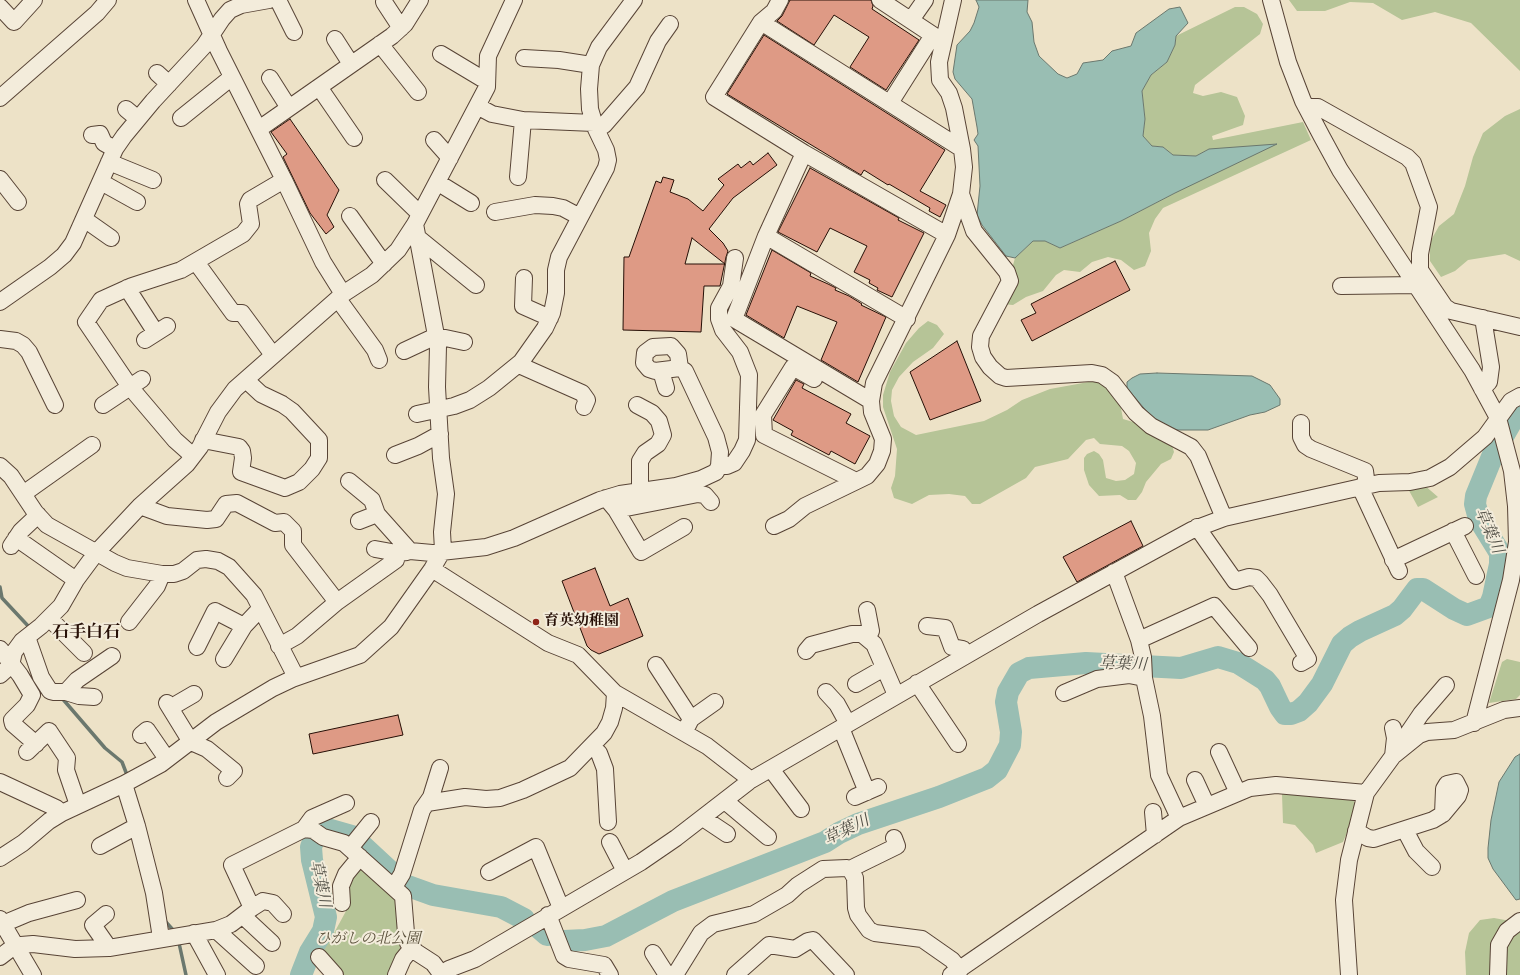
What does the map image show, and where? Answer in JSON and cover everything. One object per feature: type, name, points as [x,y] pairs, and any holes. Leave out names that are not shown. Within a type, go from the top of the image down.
[{"type":"street","points":[[0,7],[14,22],[34,0]]},
{"type":"street","points":[[0,98],[97,13],[106,0]]},
{"type":"street","points":[[196,0],[340,296],[375,350],[379,360]]},
{"type":"street","points":[[0,302],[64,255],[73,243],[132,114],[169,84],[204,46],[230,10],[241,5],[269,0]]},
{"type":"street","points":[[278,0],[294,32]]},
{"type":"street","points":[[259,129],[401,28],[420,0]]},
{"type":"street","points":[[6,670],[14,652],[27,637],[61,606],[76,580],[96,553],[140,506],[193,456],[218,412],[235,389],[340,296],[384,264],[398,250],[418,225],[437,182],[487,87],[488,56],[514,0]]},
{"type":"street","points":[[417,414],[439,410],[470,400],[506,376],[519,364],[533,346],[550,318],[556,293],[556,270],[559,257],[606,168],[608,160],[606,150],[595,126],[590,109],[589,89],[591,65],[599,47],[634,0]]},
{"type":"street","points":[[880,0],[938,38]]},
{"type":"street","points":[[911,20],[925,0]]},
{"type":"street","points":[[890,103],[938,38],[953,0]]},
{"type":"street","points":[[1271,0],[1288,62],[1306,107],[1340,170],[1417,285],[1482,389],[1498,418],[1512,471],[1516,506],[1517,542],[1511,580],[1474,723]]},
{"type":"street","points":[[384,2],[401,28]]},
{"type":"street","points":[[773,3],[714,97],[804,153],[948,235]]},
{"type":"street","points":[[761,22],[962,149]]},
{"type":"street","points":[[477,106],[492,114],[523,120],[595,126],[604,125],[637,87],[658,41],[670,24]]},
{"type":"street","points":[[865,403],[948,235],[961,194],[964,167],[962,149],[954,108],[949,93],[940,80],[938,38]]},
{"type":"street","points":[[335,39],[351,64]]},
{"type":"street","points":[[380,44],[418,92]]},
{"type":"street","points":[[441,54],[481,78],[487,79]]},
{"type":"street","points":[[524,58],[559,60],[591,65]]},
{"type":"street","points":[[157,73],[169,84]]},
{"type":"street","points":[[181,118],[232,76]]},
{"type":"street","points":[[270,78],[289,108]]},
{"type":"street","points":[[319,86],[354,138]]},
{"type":"street","points":[[1306,107],[1318,107],[1407,158],[1413,163],[1428,207],[1420,254],[1420,270],[1445,307],[1451,311],[1520,327]]},
{"type":"street","points":[[518,177],[523,120]]},
{"type":"street","points":[[92,135],[100,134],[112,156],[153,180]]},
{"type":"street","points":[[434,140],[450,158]]},
{"type":"street","points":[[774,526],[789,519],[805,506],[867,476],[877,464],[882,452],[883,438],[872,412],[865,403],[734,319],[766,236],[804,153]]},
{"type":"street","points":[[0,179],[18,202]]},
{"type":"street","points":[[193,456],[175,440],[136,383],[86,322],[101,300],[127,288],[181,270],[235,240],[248,229],[251,224],[248,204],[250,200],[284,180]]},
{"type":"street","points":[[385,180],[418,225],[476,285]]},
{"type":"street","points":[[100,182],[137,202]]},
{"type":"street","points":[[437,182],[471,203]]},
{"type":"street","points":[[961,194],[974,231],[1007,272],[1010,281],[981,336],[980,347],[983,357],[990,367],[1000,376],[1006,378],[1092,373],[1102,375],[1112,382],[1136,413],[1151,426],[1165,435],[1180,440],[1191,447],[1198,456],[1224,518]]},
{"type":"street","points":[[495,212],[535,205],[553,206],[562,208],[580,217]]},
{"type":"street","points":[[350,216],[384,264]]},
{"type":"street","points":[[84,219],[111,238]]},
{"type":"street","points":[[0,858],[23,843],[49,821],[78,805],[124,784],[167,759],[216,722],[273,688],[296,677],[360,654],[391,627],[432,569],[443,550],[442,532],[446,494],[437,387],[438,346],[418,225]]},
{"type":"street","points":[[766,236],[906,318]]},
{"type":"street","points":[[719,466],[727,466],[734,462],[747,440],[749,375],[740,352],[723,330],[719,319],[719,308],[731,286],[736,258]]},
{"type":"street","points":[[196,262],[233,313],[242,313],[273,355]]},
{"type":"street","points":[[524,278],[523,306],[550,318]]},
{"type":"street","points":[[1341,286],[1417,285]]},
{"type":"street","points":[[127,288],[156,333]]},
{"type":"street","points":[[1482,389],[1489,382],[1491,367],[1483,318]]},
{"type":"street","points":[[404,351],[436,336],[464,342]]},
{"type":"street","points":[[0,339],[16,341],[26,348],[55,405]]},
{"type":"street","points":[[375,549],[432,553],[443,550],[464,551],[493,545],[611,504],[640,492],[692,482],[708,477],[716,472],[719,466],[720,452],[716,438],[689,376],[680,368],[678,354],[671,346],[648,349],[644,358],[644,363],[655,371],[680,368]]},
{"type":"street","points":[[519,364],[582,393],[587,400],[584,407]]},
{"type":"street","points":[[856,481],[764,434],[763,415],[793,367],[865,403]]},
{"type":"street","points":[[661,370],[666,388]]},
{"type":"street","points":[[203,440],[239,447],[242,451],[243,458],[241,472],[285,488],[299,482],[312,469],[319,458],[319,440],[292,411],[282,404],[261,394],[246,380]]},
{"type":"street","points":[[103,405],[136,383]]},
{"type":"street","points":[[272,943],[247,912],[232,866],[313,832],[356,847],[403,896],[406,938],[412,948],[433,963],[441,975],[449,969],[475,959],[625,871],[670,842],[751,780],[966,654],[1197,527],[1224,518],[1363,486],[1379,483],[1410,482],[1430,478],[1450,467],[1485,437],[1511,401],[1520,396]]},
{"type":"street","points":[[637,405],[652,413],[659,421],[663,435],[658,444],[645,453],[640,461],[640,492]]},
{"type":"street","points":[[1301,423],[1301,437],[1305,445],[1311,450],[1365,471],[1363,486],[1396,565],[1459,528],[1469,570]]},
{"type":"street","points":[[395,455],[418,446],[440,434]]},
{"type":"street","points":[[23,494],[92,446]]},
{"type":"street","points":[[0,466],[11,476],[38,515],[47,525],[96,553],[127,568],[162,574],[174,574],[183,571],[197,560],[206,559],[229,567],[246,584],[254,595],[296,677]]},
{"type":"street","points":[[349,481],[372,500],[378,514],[404,552]]},
{"type":"street","points":[[611,504],[698,494],[705,495],[711,502]]},
{"type":"street","points":[[140,506],[167,516],[211,520],[216,519],[226,504],[237,503],[274,523],[284,522],[293,531],[293,545],[337,602]]},
{"type":"street","points":[[611,504],[641,552],[684,527]]},
{"type":"street","points":[[359,521],[378,514]]},
{"type":"street","points":[[38,515],[21,531],[14,542],[76,580]]},
{"type":"street","points":[[1197,527],[1235,581],[1250,577],[1256,578],[1270,595],[1285,609],[1308,659],[1301,664]]},
{"type":"street","points":[[279,646],[297,636],[337,602],[396,560],[404,552]]},
{"type":"street","points":[[432,569],[548,643],[578,655],[615,693],[687,726],[708,746],[751,780]]},
{"type":"street","points":[[1114,572],[1139,640],[1143,657],[1144,675],[1152,716],[1159,775],[1179,818]]},
{"type":"street","points":[[129,622],[157,586],[162,574]]},
{"type":"street","points":[[1139,640],[1214,606],[1249,648]]},
{"type":"street","points":[[224,659],[244,626],[260,609]]},
{"type":"street","points":[[867,610],[871,631],[868,637]]},
{"type":"street","points":[[197,647],[215,611],[244,626]]},
{"type":"street","points":[[49,618],[84,653]]},
{"type":"street","points":[[927,626],[945,628],[952,647],[963,649],[966,654]]},
{"type":"street","points":[[806,651],[811,645],[852,634],[862,634],[868,637],[874,644],[896,695]]},
{"type":"street","points":[[27,637],[41,677],[50,691],[94,697]]},
{"type":"street","points":[[0,649],[6,670]]},
{"type":"street","points":[[60,692],[112,656]]},
{"type":"street","points":[[656,665],[687,726]]},
{"type":"street","points":[[856,684],[884,668]]},
{"type":"street","points":[[6,670],[20,675],[32,696],[27,705],[12,720],[13,724],[31,748],[49,731],[67,758],[66,770],[78,805]]},
{"type":"street","points":[[1064,693],[1096,680],[1129,675],[1144,675]]},
{"type":"street","points":[[917,683],[958,744]]},
{"type":"street","points":[[1349,975],[1344,900],[1349,860],[1366,793],[1421,714],[1446,685]]},
{"type":"street","points":[[826,692],[837,704],[866,792]]},
{"type":"street","points":[[427,803],[465,797],[486,799],[500,798],[523,790],[570,768],[604,733],[610,722],[614,708],[615,693]]},
{"type":"street","points":[[194,694],[168,705],[191,742],[207,749],[234,771],[227,778]]},
{"type":"street","points":[[687,726],[715,702]]},
{"type":"street","points":[[1393,756],[1419,735],[1427,732],[1454,730],[1504,710],[1520,708]]},
{"type":"street","points":[[1393,728],[1395,738],[1393,756]]},
{"type":"street","points":[[141,735],[147,730],[167,759]]},
{"type":"street","points":[[592,747],[599,753],[605,769],[608,822]]},
{"type":"street","points":[[1219,752],[1238,793]]},
{"type":"street","points":[[394,887],[402,874],[422,810],[431,797],[440,768]]},
{"type":"street","points":[[771,769],[801,809]]},
{"type":"street","points":[[1195,780],[1207,806]]},
{"type":"street","points":[[0,782],[56,808],[62,813]]},
{"type":"street","points":[[124,784],[137,826],[154,893],[161,938]]},
{"type":"street","points":[[850,869],[855,878],[856,908],[865,926],[875,933],[922,939],[952,960],[955,973],[1179,818],[1250,788],[1276,785],[1366,793]]},
{"type":"street","points":[[725,801],[768,837]]},
{"type":"street","points":[[313,832],[312,818],[346,803]]},
{"type":"street","points":[[1153,812],[1154,835]]},
{"type":"street","points":[[1356,831],[1368,838],[1374,839],[1433,820],[1443,814]]},
{"type":"street","points":[[703,818],[727,834]]},
{"type":"street","points":[[342,903],[341,886],[356,847],[371,822]]},
{"type":"street","points":[[100,846],[137,826]]},
{"type":"street","points":[[1405,830],[1416,851],[1432,867]]},
{"type":"street","points":[[676,975],[701,934],[713,924],[754,914],[786,895],[798,885],[822,870],[850,869],[897,846],[894,838]]},
{"type":"street","points":[[610,842],[625,871]]},
{"type":"street","points":[[489,872],[536,846],[555,911],[564,956],[569,959],[604,965],[610,975]]},
{"type":"street","points":[[33,975],[17,946],[1,922],[77,900]]},
{"type":"street","points":[[0,957],[17,946],[33,944],[75,949],[109,948],[161,938],[216,930],[231,924],[263,901],[273,903],[284,914]]},
{"type":"street","points":[[106,914],[93,925],[109,948]]},
{"type":"street","points":[[1498,975],[1499,946],[1507,931],[1520,921]]},
{"type":"street","points":[[216,930],[256,966]]},
{"type":"street","points":[[194,933],[217,975]]},
{"type":"street","points":[[735,975],[769,945],[795,949],[808,941],[813,940],[846,975]]},
{"type":"street","points":[[396,975],[403,959],[412,948]]},
{"type":"street","points":[[653,953],[667,975]]},
{"type":"street","points":[[319,957],[335,975]]},
{"type":"green space","points":[[1289,0],[1520,0],[1520,71],[1471,23],[1435,12],[1402,20],[1373,3],[1350,2],[1325,11],[1297,11]]},
{"type":"green space","points":[[1235,7],[1244,7],[1257,14],[1263,24],[1260,34],[1195,85],[1193,93],[1203,96],[1221,92],[1237,97],[1245,116],[1243,125],[1212,136],[1213,140],[1303,122],[1311,140],[1163,208],[1155,219],[1149,233],[1151,251],[1145,266],[1134,270],[1121,260],[1108,257],[1092,262],[1080,272],[1064,270],[1056,275],[1043,291],[1026,297],[1013,305],[1002,304],[1015,258],[1033,241],[1045,241],[1060,248],[1121,221],[1175,193],[1209,149],[1196,156],[1173,155],[1163,147],[1152,146],[1143,136],[1145,119],[1142,91],[1151,75],[1167,62],[1175,45],[1176,36]]},
{"type":"green space","points":[[1520,109],[1520,261],[1505,254],[1468,260],[1455,271],[1441,277],[1430,261],[1430,242],[1439,226],[1454,214],[1465,186],[1473,157],[1483,133],[1505,116]]},
{"type":"green space","points":[[928,321],[937,325],[944,334],[933,348],[913,362],[899,377],[892,390],[891,401],[894,416],[901,427],[916,435],[984,421],[1007,410],[1022,400],[1050,389],[1094,381],[1103,385],[1120,403],[1123,419],[1140,424],[1172,445],[1174,452],[1171,459],[1161,464],[1146,482],[1142,492],[1136,500],[1128,500],[1120,495],[1099,496],[1089,485],[1084,470],[1084,458],[1087,454],[1094,451],[1099,454],[1103,460],[1106,478],[1116,481],[1125,480],[1134,474],[1136,463],[1129,451],[1122,446],[1100,444],[1094,438],[1086,440],[1068,459],[1035,467],[1026,478],[980,504],[972,504],[965,496],[949,494],[929,495],[912,504],[894,498],[891,488],[895,476],[897,449],[883,407],[883,395],[890,372],[906,343],[919,328]]},
{"type":"green space","points":[[1423,484],[1438,497],[1418,507],[1407,487]]},
{"type":"green space","points":[[1507,659],[1520,662],[1520,695],[1516,699],[1489,703],[1502,662]]},
{"type":"green space","points":[[1290,793],[1349,797],[1353,800],[1356,804],[1353,824],[1349,828],[1343,842],[1316,853],[1313,845],[1295,825],[1283,823],[1282,794]]},
{"type":"green space","name":"ひがしの北公園","points":[[362,864],[401,898],[402,937],[398,960],[389,975],[342,975],[321,951],[333,935],[346,911],[345,888]]},
{"type":"green space","points":[[1494,918],[1516,922],[1520,920],[1520,975],[1466,975],[1465,952],[1469,933],[1480,920]]},
{"type":"water","points":[[976,0],[1028,0],[1027,12],[1032,22],[1034,42],[1039,56],[1058,74],[1067,78],[1077,74],[1083,63],[1103,60],[1112,51],[1131,46],[1136,33],[1169,9],[1180,7],[1188,23],[1176,36],[1175,45],[1167,62],[1151,75],[1142,91],[1145,119],[1143,136],[1152,146],[1163,147],[1173,155],[1196,156],[1209,149],[1277,144],[1175,193],[1121,221],[1060,248],[1045,241],[1033,241],[1015,258],[1006,256],[982,225],[977,215],[980,186],[978,146],[974,140],[978,134],[977,127],[972,99],[955,79],[953,72],[957,45],[970,31],[974,23],[979,7]]},
{"type":"water","points":[[1157,373],[1252,376],[1270,385],[1280,399],[1280,405],[1265,412],[1250,415],[1208,430],[1168,430],[1159,426],[1127,388],[1127,382],[1140,374]]},
{"type":"water","points":[[1520,754],[1520,899],[1516,900],[1493,869],[1488,858],[1488,848],[1491,820],[1499,782],[1515,757]]},
{"type":"building","points":[[790,0],[871,0],[873,6],[872,9],[919,40],[886,90],[850,67],[869,37],[834,15],[814,45],[777,21],[782,16]]},
{"type":"building","points":[[764,35],[945,150],[920,191],[946,205],[940,217],[929,211],[930,208],[864,170],[861,175],[727,94]]},
{"type":"building","points":[[290,119],[339,190],[327,215],[334,227],[326,234],[310,213],[283,157],[287,154],[271,132]]},
{"type":"building","points":[[768,153],[777,165],[733,198],[709,229],[723,243],[728,251],[720,286],[704,286],[701,332],[623,330],[624,257],[629,257],[656,181],[661,183],[663,177],[674,180],[670,192],[688,199],[703,211],[724,185],[718,179],[738,164],[741,168],[750,161],[753,165]],"holes":[[[692,238],[725,264],[685,264]]]},
{"type":"building","points":[[810,168],[899,218],[898,220],[924,233],[892,297],[877,290],[878,288],[869,283],[870,280],[854,272],[867,246],[830,228],[817,252],[778,232]]},
{"type":"building","points":[[772,250],[811,273],[810,276],[836,288],[835,290],[849,296],[862,304],[861,305],[886,317],[858,382],[821,360],[837,322],[797,306],[784,338],[746,315]]},
{"type":"building","points":[[1115,261],[1130,290],[1032,341],[1021,320],[1036,313],[1031,304]]},
{"type":"building","points":[[957,341],[981,401],[930,420],[910,372]]},
{"type":"building","points":[[796,380],[804,384],[802,388],[851,414],[846,423],[870,436],[855,464],[831,451],[829,455],[791,435],[793,431],[773,420]]},
{"type":"building","points":[[1131,521],[1143,546],[1077,582],[1063,557]]},
{"type":"building","points":[[595,568],[610,606],[628,598],[643,636],[599,654],[587,646],[562,581]]},
{"type":"building","points":[[398,715],[403,735],[313,754],[309,734]]},
{"type":"waterway","name":"草葉川","points":[[564,941],[585,940],[606,936],[673,901],[825,842],[858,824],[939,797],[987,778],[997,770],[1010,745],[1011,732],[1006,702],[1008,692],[1019,673],[1029,668],[1086,663],[1181,668],[1218,657],[1238,663],[1265,680],[1270,686],[1285,714],[1291,714],[1299,711],[1308,703],[1322,684],[1342,644],[1360,631],[1395,615],[1402,609],[1417,589],[1423,589],[1454,609],[1467,615],[1489,607],[1493,597],[1500,564],[1500,553],[1479,519],[1475,504],[1476,496],[1494,452],[1520,407]]},
{"type":"waterway","points":[[0,587],[2,598],[30,628]]},
{"type":"waterway","points":[[61,697],[105,748],[122,762],[127,775]]},
{"type":"waterway","name":"草葉川","points":[[301,975],[310,952],[323,931],[326,917],[312,860],[311,847],[314,839],[324,828],[352,836],[393,874]]},
{"type":"waterway","name":"草葉川","points":[[408,886],[433,895],[501,907],[524,919]]},
{"type":"waterway","points":[[165,921],[174,931]]},
{"type":"waterway","name":"草葉川","points":[[539,928],[547,935]]},
{"type":"waterway","points":[[179,943],[186,975]]},
{"type":"place","name":"育英幼稚園","points":[[536,622]]},
{"type":"district","name":"石手白石","points":[[86,633]]}]
